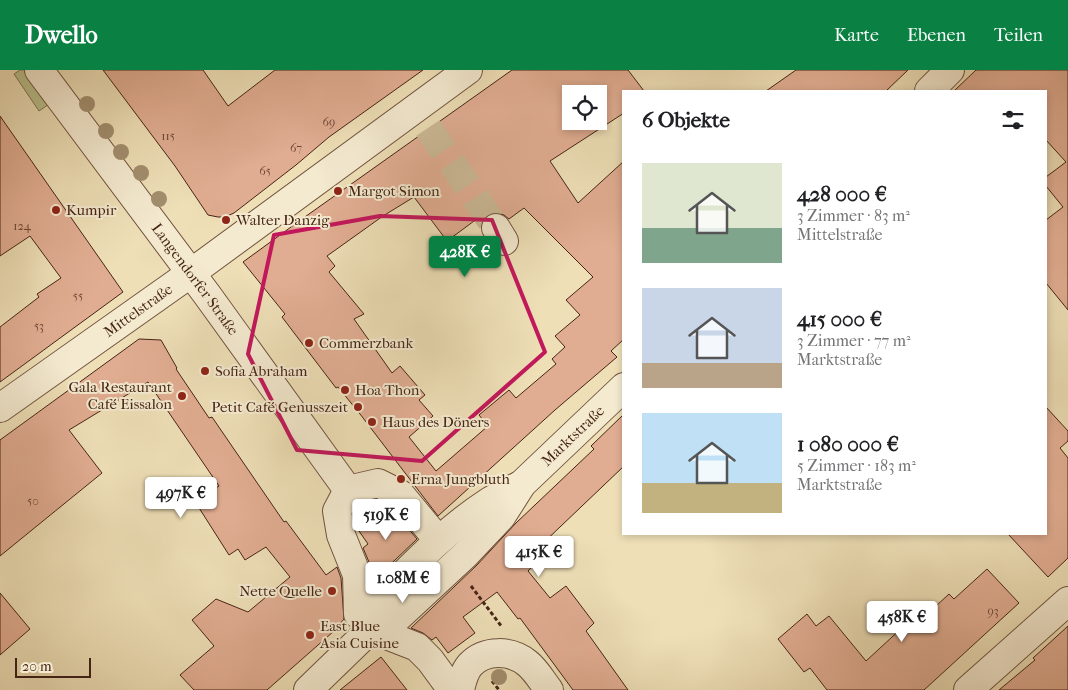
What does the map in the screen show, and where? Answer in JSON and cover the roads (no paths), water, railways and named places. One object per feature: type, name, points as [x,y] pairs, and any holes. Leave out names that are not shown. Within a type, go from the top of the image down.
[{"type":"street","name":"Langendorfer Straße","points":[[39,70],[191,273],[348,490]]},
{"type":"street","name":"Mittelstraße","points":[[0,408],[191,273],[468,70]]},
{"type":"street","points":[[930,90],[950,70]]},
{"type":"street","name":"Marktstraße","points":[[308,690],[364,621],[397,618],[466,554],[501,518],[522,484],[622,389]]},
{"type":"street","points":[[434,535],[400,494],[378,482],[348,490],[337,511],[341,536],[357,575],[364,621],[417,647],[430,660],[452,690]]},
{"type":"street","points":[[968,690],[1068,601]]},
{"type":"street","points":[[460,690],[465,672],[470,665],[484,656],[503,653],[518,656],[529,664],[549,690]]},
{"type":"tunnel","points":[[428,128],[496,228]]},
{"type":"place","name":"Margot Simon","points":[[338,191]]},
{"type":"place","name":"Kumpir","points":[[56,210]]},
{"type":"place","name":"Walter Danzig","points":[[226,220]]},
{"type":"place","name":"Commerzbank","points":[[309,343]]},
{"type":"place","name":"Sofia Abraham","points":[[205,371]]},
{"type":"place","name":"Hoa Thon","points":[[345,390]]},
{"type":"place","name":"Gala Restaurant Café Eissalon","points":[[182,396]]},
{"type":"place","name":"Petit Café Genusszeit","points":[[358,407]]},
{"type":"place","name":"Haus des Döners","points":[[372,422]]},
{"type":"place","name":"Erna Jungbluth","points":[[401,479]]},
{"type":"place","name":"Nette Quelle","points":[[332,591]]},
{"type":"place","name":"East Blue Asia Cuisine","points":[[310,635]]}]
